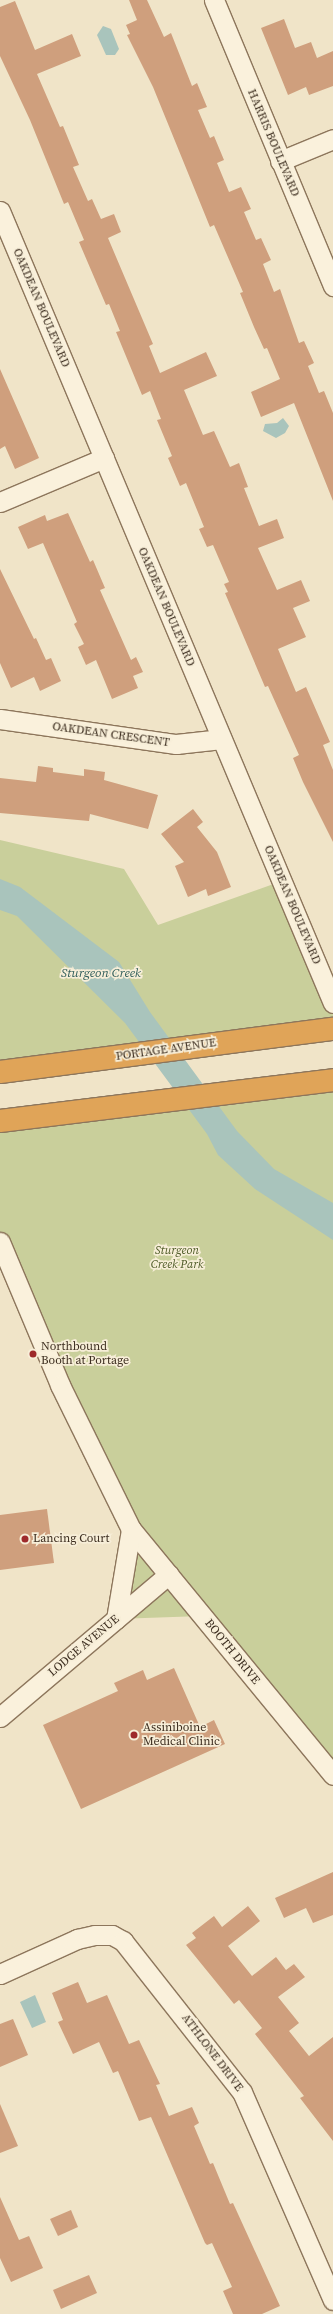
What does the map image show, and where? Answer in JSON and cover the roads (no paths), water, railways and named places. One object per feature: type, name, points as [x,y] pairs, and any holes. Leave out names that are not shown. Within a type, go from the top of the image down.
[{"type":"highway","name":"PORTAGE AVENUE","points":[[0,1072],[260,1037],[333,1029]]},
{"type":"highway","points":[[0,1121],[333,1080]]},
{"type":"street","name":"HARRIS BOULEVARD","points":[[214,0],[333,286]]},
{"type":"street","points":[[280,161],[333,139]]},
{"type":"street","name":"OAKDEAN BOULEVARD","points":[[0,211],[333,1003]]},
{"type":"street","points":[[0,502],[104,458]]},
{"type":"street","name":"OAKDEAN CRESCENT","points":[[0,719],[176,744],[222,739]]},
{"type":"street","name":"BOOTH DRIVE","points":[[0,1242],[60,1385],[131,1528],[333,1775]]},
{"type":"street","points":[[116,1619],[131,1528]]},
{"type":"street","name":"LODGE AVENUE","points":[[0,1717],[168,1574]]},
{"type":"street","name":"ATHLONE DRIVE","points":[[0,1974],[77,1939],[94,1934],[112,1934],[123,1941],[242,2092],[333,2300]]},
{"type":"water","points":[[103,26],[111,29],[119,49],[115,55],[106,55],[97,35]]},
{"type":"water","points":[[283,418],[289,426],[285,433],[276,438],[263,431],[265,424],[277,423]]},
{"type":"water","name":"Sturgeon Creek","points":[[0,879],[20,887],[119,962],[150,1012],[237,1131],[274,1169],[333,1203],[333,1240],[255,1189],[218,1155],[207,1134],[125,1023],[17,916],[0,910]]},
{"type":"water","points":[[35,1995],[46,2022],[32,2028],[20,2002]]},
{"type":"place","name":"Northbound Booth at Portage","points":[[33,1354]]},
{"type":"place","name":"Lancing Court","points":[[25,1539]]},
{"type":"place","name":"Assiniboine Medical Clinic","points":[[134,1735]]},
{"type":"park label","name":"Sturgeon Creek Park","points":[[177,1258]]}]
